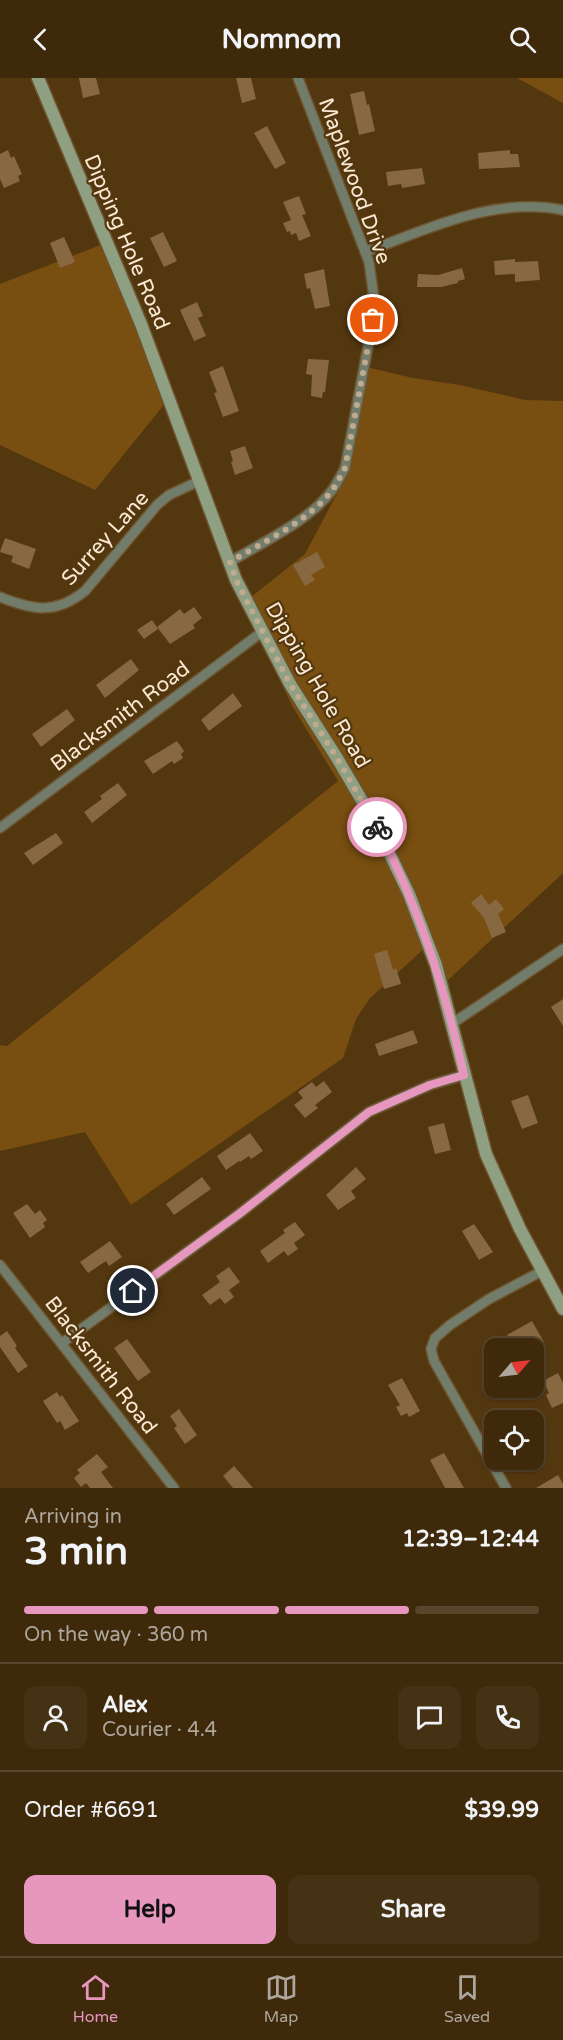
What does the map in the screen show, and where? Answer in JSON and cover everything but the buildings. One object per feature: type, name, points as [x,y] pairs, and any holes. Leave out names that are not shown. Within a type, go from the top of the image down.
[{"type":"main road","name":"Dipping Hole Road","points":[[38,78],[141,324],[236,580],[290,684],[357,791],[392,855],[409,894],[436,965],[486,1154],[516,1221],[563,1309]]},
{"type":"street","name":"Maplewood Drive","points":[[230,562],[301,519],[317,507],[333,489],[345,468],[373,320],[373,280],[365,252],[298,78]]},
{"type":"street","points":[[365,252],[472,213],[524,207],[563,210]]},
{"type":"street","name":"Surrey Lane","points":[[0,597],[22,605],[41,608],[54,608],[75,599],[85,591],[157,505],[169,495],[199,481]]},
{"type":"street","name":"Blacksmith Road","points":[[0,828],[262,632]]},
{"type":"street","points":[[453,1023],[563,949]]},
{"type":"street","points":[[62,1343],[239,1214],[369,1112],[430,1085],[464,1075]]},
{"type":"street","name":"Blacksmith Road","points":[[0,1265],[174,1488]]},
{"type":"street","points":[[506,1488],[434,1361],[431,1349],[435,1338],[450,1325],[489,1299],[542,1271]]},
{"type":"shaded area","points":[[517,78],[563,78],[563,103]]},
{"type":"shaded area","points":[[111,241],[167,401],[95,490],[0,445],[0,284]]},
{"type":"shaded area","points":[[366,367],[525,400],[563,401],[563,873],[448,980],[428,945],[370,998],[356,1019],[343,1058],[131,1205],[85,1132],[0,1151],[0,1045],[7,1046],[338,781],[291,704],[246,601],[305,554],[340,488]]},
{"type":"way so far","points":[[373,320],[345,468],[333,489],[317,507],[301,519],[230,562],[236,580],[290,684],[377,827]]},
{"type":"route","points":[[133,1291],[239,1214],[369,1112],[430,1085],[464,1075],[453,1023],[436,965],[409,894],[377,827]]}]
